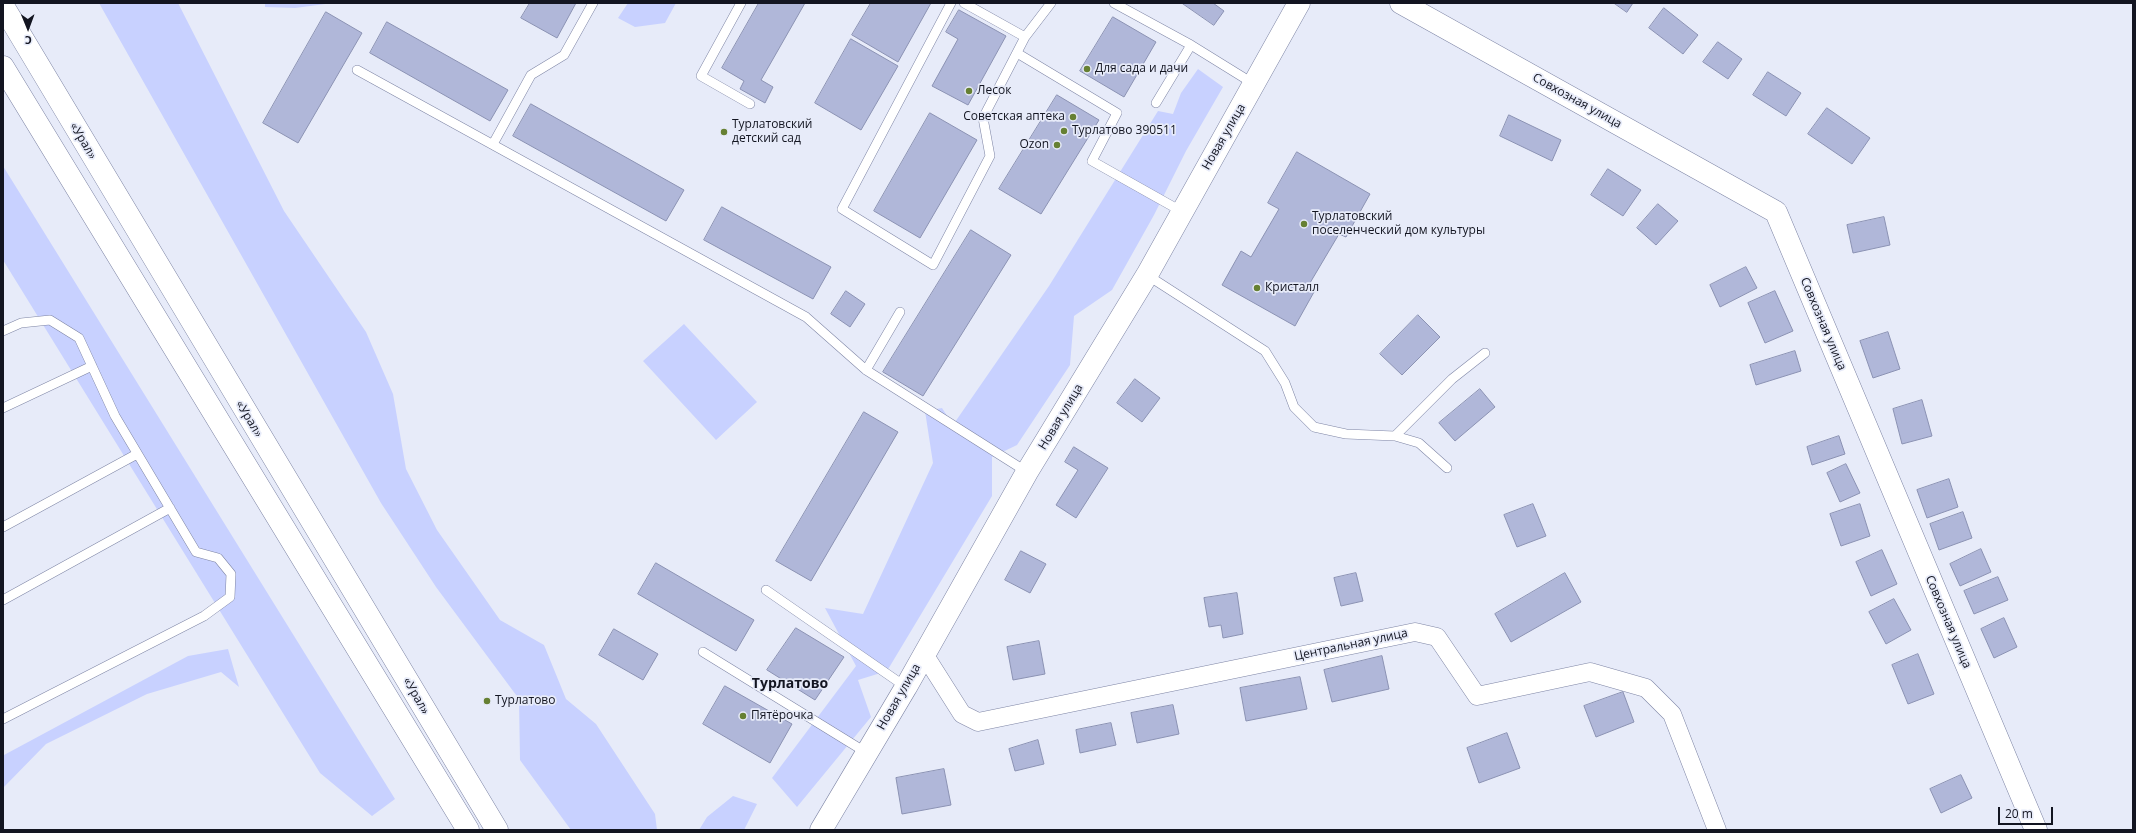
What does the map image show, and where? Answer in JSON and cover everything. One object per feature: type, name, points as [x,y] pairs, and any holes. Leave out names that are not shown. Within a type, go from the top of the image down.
[{"type":"main road","name":"Новая улица","points":[[821,830],[906,687],[1027,472],[1147,275],[1181,211],[1299,3]]},
{"type":"main road","name":"Совхозная улица","points":[[1401,3],[1776,212],[2036,830]]},
{"type":"main road","name":"«Урал»","points":[[3,6],[179,303],[497,830]]},
{"type":"main road","name":"«Урал»","points":[[3,67],[468,830]]},
{"type":"street","name":"Центральная улица","points":[[924,654],[962,714],[978,722],[1415,632],[1437,637],[1477,696],[1590,672],[1646,688],[1672,714],[1717,830]]},
{"type":"lane","points":[[493,144],[531,75],[564,55],[593,3]]},
{"type":"lane","points":[[741,3],[701,76],[750,104]]},
{"type":"lane","points":[[951,3],[842,209],[933,265],[990,156],[983,118],[1025,37],[1051,3]]},
{"type":"lane","points":[[964,3],[1025,37]]},
{"type":"lane","points":[[1114,3],[1191,45],[1254,84]]},
{"type":"lane","points":[[1156,103],[1191,45]]},
{"type":"lane","points":[[1017,53],[1117,113],[1092,161],[1181,211]]},
{"type":"lane","points":[[357,70],[806,317],[866,370],[1027,472]]},
{"type":"lane","points":[[1147,275],[1265,351],[1285,383],[1294,407],[1314,427],[1346,434],[1395,436],[1419,442],[1447,468]]},
{"type":"lane","points":[[866,370],[900,312]]},
{"type":"lane","points":[[3,331],[21,323],[50,320],[79,338],[115,416],[196,552],[218,558],[231,574],[230,597],[204,616],[3,720]]},
{"type":"lane","points":[[1395,436],[1452,379],[1485,353]]},
{"type":"lane","points":[[3,408],[92,366]]},
{"type":"lane","points":[[3,527],[137,454]]},
{"type":"lane","points":[[3,600],[170,508]]},
{"type":"lane","points":[[766,590],[906,687]]},
{"type":"lane","points":[[703,652],[867,753]]},
{"type":"shaded area","points":[[99,3],[178,3],[284,211],[366,332],[393,394],[406,469],[437,530],[500,620],[544,645],[566,699],[596,724],[655,814],[657,830],[571,830],[520,760],[519,699],[436,587],[381,503]]},
{"type":"shaded area","points":[[265,3],[333,3],[295,8],[265,7]]},
{"type":"shaded area","points":[[628,3],[676,3],[665,23],[635,27],[618,18]]},
{"type":"shaded area","points":[[1198,69],[1223,87],[1186,151],[1154,215],[1112,290],[1074,316],[1070,365],[1017,445],[992,457],[992,496],[887,671],[858,680],[871,717],[797,807],[772,778],[856,666],[825,608],[863,614],[933,463],[925,411],[942,408],[953,425],[1049,286],[1158,111],[1173,114],[1181,93]]},
{"type":"shaded area","points":[[3,166],[395,799],[372,816],[320,773],[3,260]]},
{"type":"shaded area","points":[[684,324],[757,402],[716,440],[643,361]]},
{"type":"shaded area","points":[[228,649],[239,687],[221,672],[147,694],[46,744],[3,788],[4,755],[188,656]]},
{"type":"shaded area","points":[[733,796],[757,804],[744,830],[699,830],[707,817]]},
{"type":"building","points":[[530,3],[576,3],[557,38],[521,18]]},
{"type":"building","points":[[759,3],[805,3],[761,80],[773,87],[765,103],[740,89],[744,81],[722,68]]},
{"type":"building","points":[[871,3],[931,3],[898,62],[852,35]]},
{"type":"building","points":[[1182,3],[1213,3],[1224,11],[1214,25]]},
{"type":"building","points":[[1614,3],[1633,3],[1627,12]]},
{"type":"building","points":[[1664,8],[1698,35],[1683,54],[1649,28]]},
{"type":"building","points":[[959,10],[1006,36],[968,105],[932,86],[958,39],[946,32]]},
{"type":"building","points":[[326,12],[362,33],[298,143],[263,123]]},
{"type":"building","points":[[1113,17],[1156,42],[1124,97],[1080,71]]},
{"type":"building","points":[[387,22],[508,90],[490,121],[370,53]]},
{"type":"building","points":[[851,39],[898,66],[861,130],[815,103]]},
{"type":"building","points":[[1718,42],[1742,59],[1728,79],[1703,62]]},
{"type":"building","points":[[1768,72],[1801,93],[1786,116],[1753,95]]},
{"type":"building","points":[[1057,95],[1099,120],[1041,214],[999,189]]},
{"type":"building","points":[[531,104],[684,190],[666,221],[513,136]]},
{"type":"building","points":[[1827,108],[1870,138],[1852,164],[1808,134]]},
{"type":"building","points":[[930,113],[977,140],[920,238],[874,211]]},
{"type":"building","points":[[1509,115],[1561,140],[1552,161],[1500,136]]},
{"type":"building","points":[[1297,152],[1370,194],[1346,237],[1339,234],[1307,288],[1314,292],[1295,326],[1222,285],[1241,251],[1251,257],[1279,209],[1268,203]]},
{"type":"building","points":[[1608,169],[1641,190],[1623,216],[1591,195]]},
{"type":"building","points":[[1658,204],[1678,221],[1656,245],[1637,228]]},
{"type":"building","points":[[722,207],[831,267],[813,299],[704,240]]},
{"type":"building","points":[[1884,217],[1890,245],[1853,253],[1847,225]]},
{"type":"building","points":[[971,230],[1011,255],[923,396],[883,372]]},
{"type":"building","points":[[1746,267],[1757,288],[1720,307],[1710,285]]},
{"type":"building","points":[[846,291],[865,304],[850,327],[831,314]]},
{"type":"building","points":[[1775,291],[1793,331],[1765,343],[1748,303]]},
{"type":"building","points":[[1418,315],[1440,337],[1402,375],[1380,354]]},
{"type":"building","points":[[1888,332],[1900,369],[1873,378],[1860,341]]},
{"type":"building","points":[[1795,351],[1801,371],[1756,385],[1750,365]]},
{"type":"building","points":[[1135,379],[1160,398],[1142,422],[1117,403]]},
{"type":"building","points":[[1480,389],[1495,407],[1455,441],[1439,423]]},
{"type":"building","points":[[1922,400],[1932,436],[1902,444],[1893,409]]},
{"type":"building","points":[[864,412],[898,432],[811,581],[776,561]]},
{"type":"building","points":[[1839,436],[1845,454],[1812,465],[1807,447]]},
{"type":"building","points":[[1074,447],[1108,468],[1076,518],[1056,505],[1078,470],[1065,462]]},
{"type":"building","points":[[1846,464],[1860,493],[1840,502],[1827,473]]},
{"type":"building","points":[[1949,479],[1958,507],[1927,518],[1917,490]]},
{"type":"building","points":[[1533,504],[1546,536],[1517,547],[1504,515]]},
{"type":"building","points":[[1860,504],[1870,536],[1841,546],[1830,514]]},
{"type":"building","points":[[1963,512],[1972,538],[1939,550],[1930,524]]},
{"type":"building","points":[[1981,549],[1991,572],[1960,586],[1950,564]]},
{"type":"building","points":[[1882,550],[1897,584],[1871,596],[1856,562]]},
{"type":"building","points":[[1021,551],[1046,564],[1030,593],[1005,580]]},
{"type":"building","points":[[656,563],[754,620],[736,651],[638,594]]},
{"type":"building","points":[[1356,573],[1363,601],[1341,606],[1334,578]]},
{"type":"building","points":[[1565,573],[1581,602],[1511,642],[1495,614]]},
{"type":"building","points":[[1998,577],[2008,600],[1974,614],[1964,591]]},
{"type":"building","points":[[1237,593],[1243,634],[1223,638],[1221,625],[1209,627],[1204,598]]},
{"type":"building","points":[[1894,599],[1911,630],[1886,644],[1869,612]]},
{"type":"building","points":[[2004,618],[2017,647],[1994,658],[1981,629]]},
{"type":"building","points":[[796,628],[844,657],[815,700],[767,670]]},
{"type":"building","points":[[614,629],[658,654],[643,680],[599,655]]},
{"type":"building","points":[[1039,641],[1045,674],[1013,680],[1007,647]]},
{"type":"building","points":[[1918,654],[1934,694],[1908,704],[1892,665]]},
{"type":"building","points":[[1382,656],[1389,689],[1332,702],[1324,670]]},
{"type":"building","points":[[1300,677],[1307,709],[1246,721],[1240,688]]},
{"type":"building","points":[[725,686],[792,724],[770,763],[703,724]]},
{"type":"building","points":[[1623,692],[1634,722],[1596,737],[1584,706]]},
{"type":"building","points":[[1173,705],[1179,734],[1137,743],[1131,713]]},
{"type":"building","points":[[1111,723],[1116,745],[1080,753],[1076,730]]},
{"type":"building","points":[[1507,733],[1520,768],[1479,783],[1467,748]]},
{"type":"building","points":[[1038,740],[1044,764],[1015,771],[1009,749]]},
{"type":"building","points":[[944,769],[951,805],[902,814],[896,778]]},
{"type":"building","points":[[1961,775],[1972,798],[1941,813],[1930,789]]},
{"type":"place","name":"Для сада и дачи","points":[[1087,69]]},
{"type":"place","name":"Лесок","points":[[969,91]]},
{"type":"place","name":"Советская аптека","points":[[1073,117]]},
{"type":"place","name":"Турлатово 390511","points":[[1064,131]]},
{"type":"place","name":"Турлатовский детский сад","points":[[724,132]]},
{"type":"place","name":"Ozon","points":[[1057,145]]},
{"type":"place","name":"Турлатовский поселенческий дом культуры","points":[[1304,224]]},
{"type":"place","name":"Кристалл","points":[[1257,288]]},
{"type":"place","name":"Турлатово","points":[[487,701]]},
{"type":"place","name":"Пятёрочка","points":[[743,716]]},
{"type":"district","name":"Турлатово","points":[[790,684]]}]
